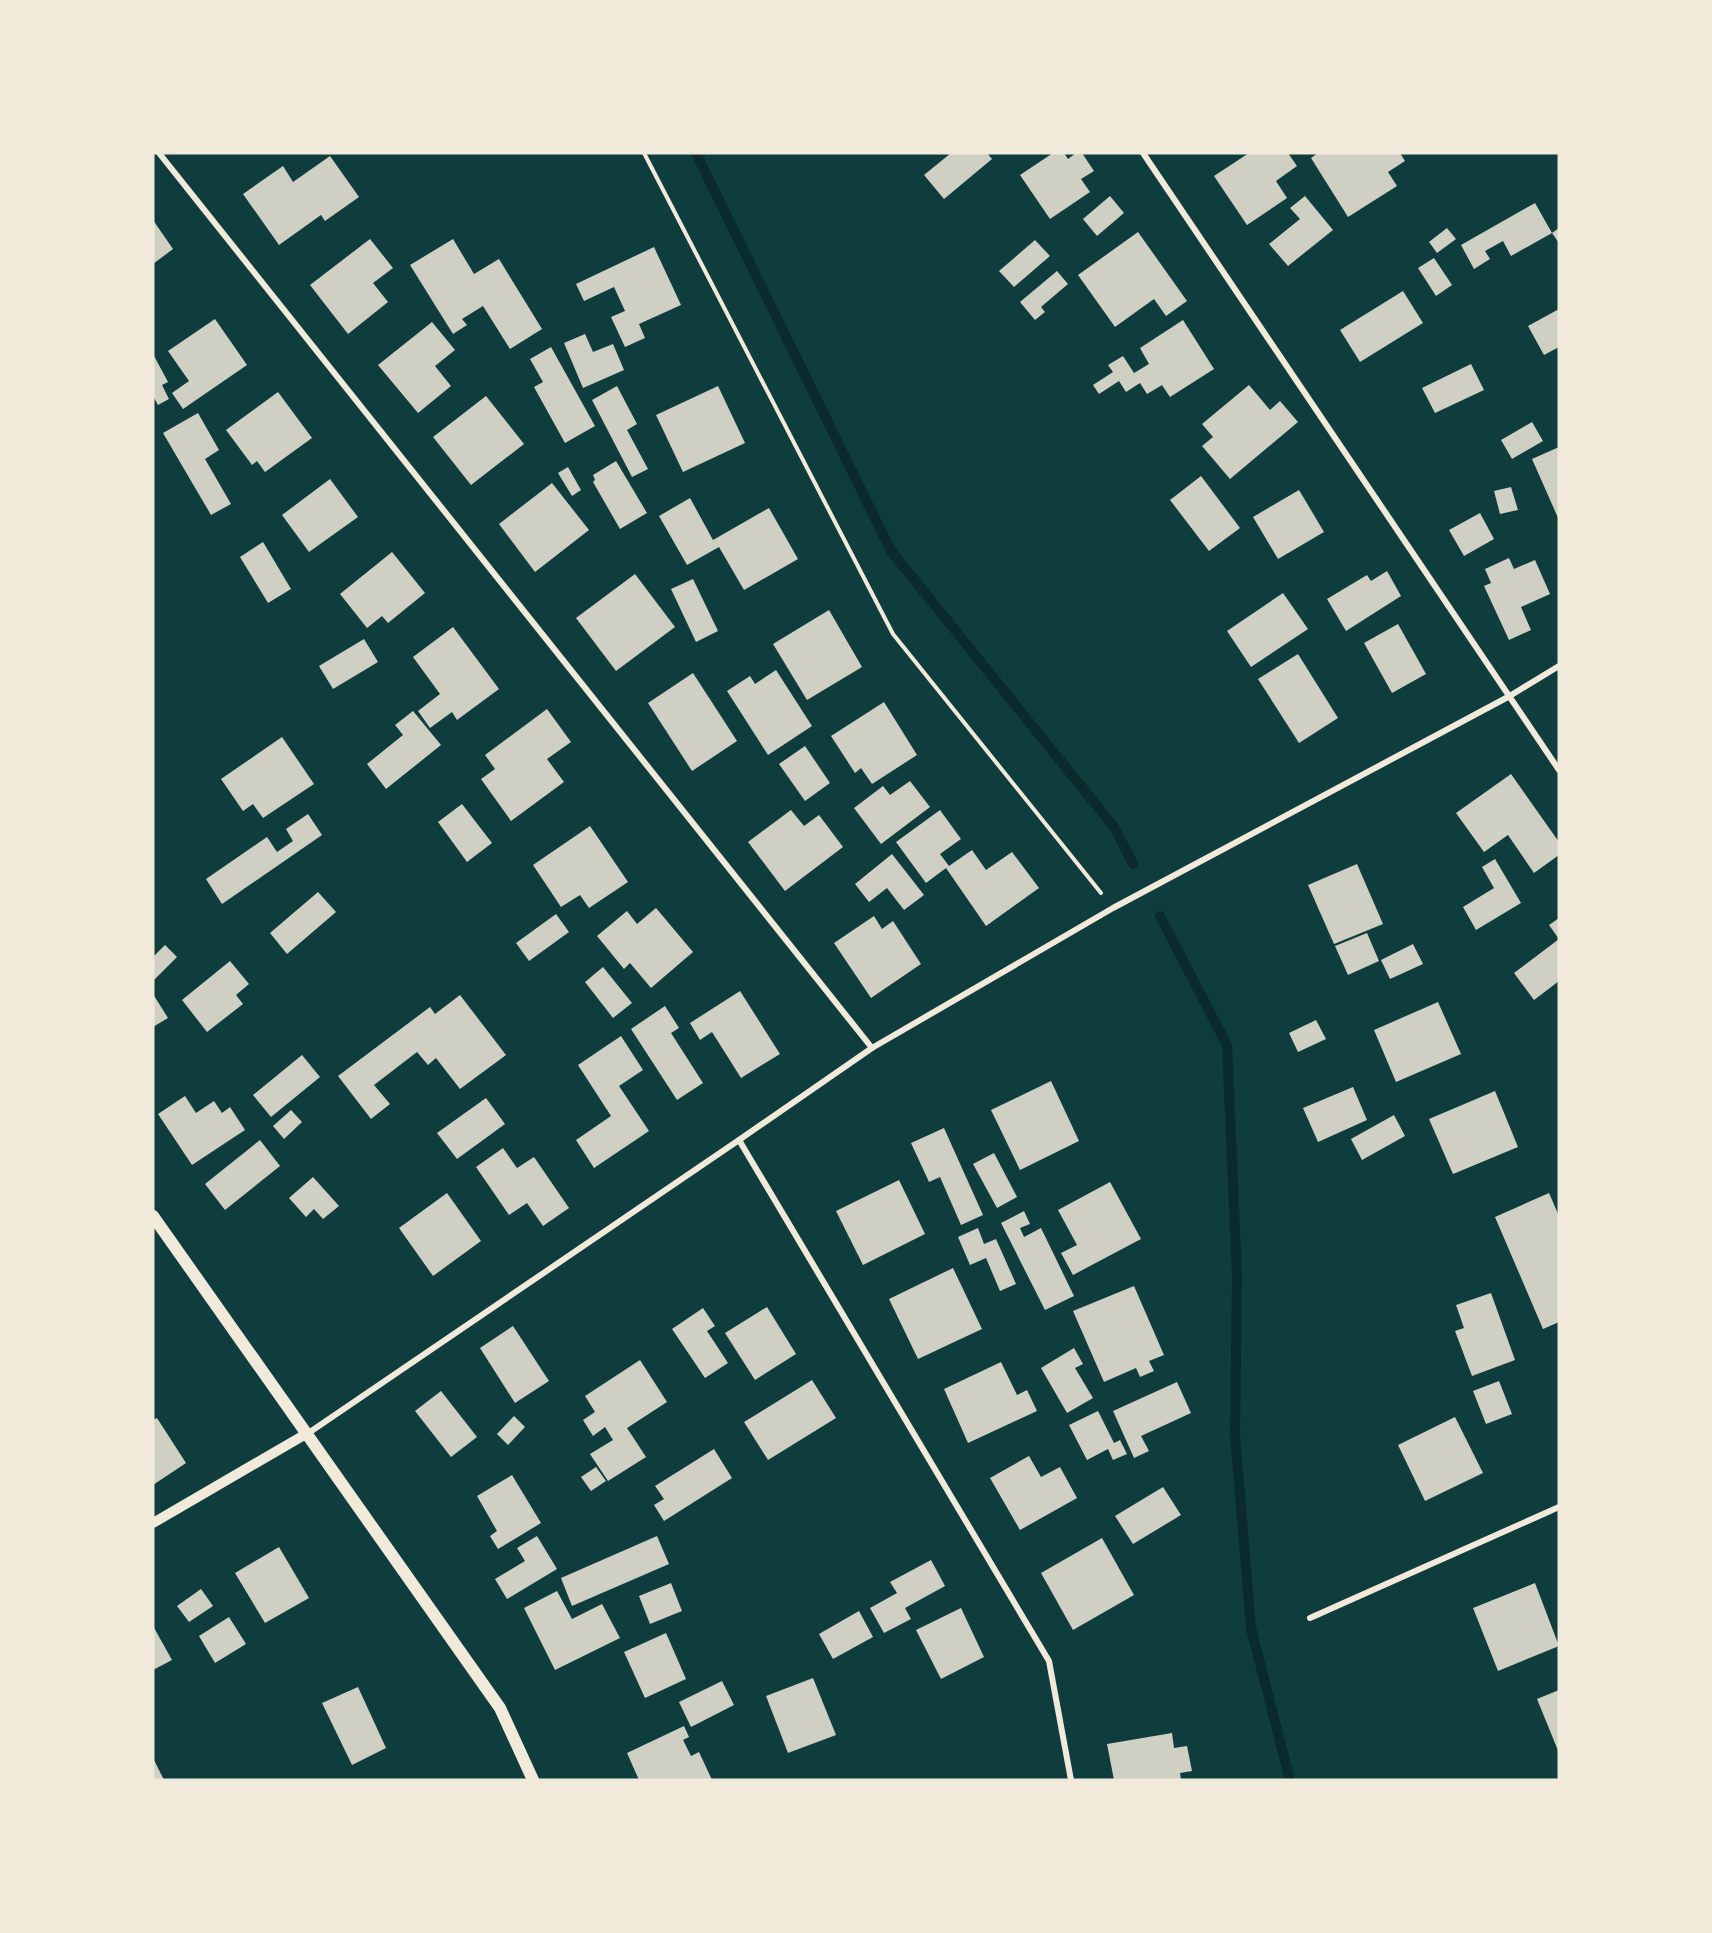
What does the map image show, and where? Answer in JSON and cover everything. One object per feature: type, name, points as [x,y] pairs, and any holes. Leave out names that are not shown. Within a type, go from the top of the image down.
[{"type":"main road","points":[[153,1215],[500,1708],[533,1780]]},
{"type":"street","points":[[159,153],[872,1048]]},
{"type":"street","points":[[1143,153],[1559,770]]},
{"type":"street","points":[[153,1522],[306,1434],[872,1048],[1113,908],[1508,697],[1559,666]]},
{"type":"street","points":[[739,1140],[1049,1661],[1071,1780]]},
{"type":"street","points":[[1310,1618],[1559,1507]]},
{"type":"path","points":[[644,153],[893,634],[1113,908]]},
{"type":"building","points":[[951,153],[987,153],[992,159],[944,199],[924,175]]},
{"type":"building","points":[[1053,153],[1064,153],[1068,159],[1076,153],[1082,153],[1094,171],[1081,179],[1090,192],[1050,219],[1020,175]]},
{"type":"building","points":[[1249,153],[1288,153],[1297,166],[1276,181],[1287,198],[1247,225],[1214,176]]},
{"type":"building","points":[[1318,153],[1400,153],[1405,161],[1388,172],[1397,186],[1348,217],[1311,158]]},
{"type":"building","points":[[330,156],[359,197],[325,221],[321,215],[279,245],[243,194],[283,166],[293,182]]},
{"type":"building","points":[[1110,196],[1124,213],[1097,236],[1083,219]]},
{"type":"building","points":[[1305,196],[1333,230],[1288,266],[1269,244],[1300,219],[1290,208]]},
{"type":"building","points":[[1535,203],[1552,233],[1511,256],[1503,241],[1485,251],[1490,259],[1474,269],[1461,245]]},
{"type":"building","points":[[153,220],[173,249],[153,264]]},
{"type":"building","points":[[1447,228],[1456,239],[1437,253],[1429,242]]},
{"type":"building","points":[[1559,228],[1559,243],[1552,233]]},
{"type":"building","points":[[1138,232],[1187,301],[1166,316],[1154,299],[1115,327],[1078,275]]},
{"type":"building","points":[[370,239],[393,268],[373,283],[388,302],[348,334],[310,285]]},
{"type":"building","points":[[453,239],[474,274],[499,259],[542,329],[510,349],[483,306],[462,319],[467,325],[453,334],[410,265]]},
{"type":"building","points":[[1035,240],[1050,256],[1014,287],[999,271]]},
{"type":"building","points":[[654,247],[681,305],[639,324],[645,338],[625,347],[611,317],[625,311],[614,287],[584,301],[576,284]]},
{"type":"building","points":[[1434,258],[1452,285],[1436,296],[1418,268]]},
{"type":"building","points":[[1057,271],[1068,284],[1041,307],[1045,312],[1035,320],[1020,302]]},
{"type":"building","points":[[1403,291],[1423,323],[1360,362],[1340,330]]},
{"type":"building","points":[[1559,309],[1559,347],[1544,355],[1528,326]]},
{"type":"building","points":[[215,319],[247,365],[183,409],[172,393],[189,381],[168,351]]},
{"type":"building","points":[[1183,320],[1214,369],[1170,397],[1162,385],[1147,394],[1140,383],[1126,392],[1119,381],[1099,394],[1093,385],[1113,372],[1108,365],[1123,356],[1134,373],[1149,364],[1140,348]]},
{"type":"building","points":[[432,322],[455,350],[435,366],[451,386],[418,413],[378,365]]},
{"type":"building","points":[[585,334],[593,352],[613,344],[624,370],[583,388],[564,343]]},
{"type":"building","points":[[551,347],[595,426],[565,443],[534,387],[543,382],[530,359]]},
{"type":"building","points":[[153,354],[168,382],[162,385],[169,399],[158,405],[153,396]]},
{"type":"building","points":[[1471,364],[1484,390],[1435,413],[1422,388]]},
{"type":"building","points":[[1249,385],[1270,410],[1280,401],[1298,422],[1230,479],[1202,446],[1213,437],[1202,424]]},
{"type":"building","points":[[617,386],[637,424],[627,430],[648,469],[632,477],[592,400]]},
{"type":"building","points":[[718,386],[745,443],[683,472],[656,415]]},
{"type":"building","points":[[278,392],[312,438],[265,472],[257,461],[252,465],[226,430]]},
{"type":"building","points":[[486,396],[524,444],[471,485],[433,437]]},
{"type":"building","points":[[198,413],[219,450],[205,459],[231,504],[211,515],[163,433]]},
{"type":"building","points":[[1532,422],[1543,441],[1512,459],[1501,440]]},
{"type":"building","points":[[1559,447],[1559,520],[1532,459]]},
{"type":"building","points":[[616,461],[647,513],[620,529],[593,482],[595,480],[593,475]]},
{"type":"building","points":[[568,467],[581,490],[572,496],[558,473]]},
{"type":"building","points":[[1201,476],[1240,528],[1209,551],[1170,500]]},
{"type":"building","points":[[330,479],[358,517],[309,552],[282,515]]},
{"type":"building","points":[[552,483],[589,530],[535,572],[499,524]]},
{"type":"building","points":[[1511,487],[1518,510],[1500,514],[1494,491]]},
{"type":"building","points":[[1299,490],[1324,532],[1278,559],[1253,517]]},
{"type":"building","points":[[690,498],[713,540],[769,508],[798,559],[744,590],[719,547],[687,565],[659,516]]},
{"type":"building","points":[[1480,513],[1494,539],[1464,556],[1449,530]]},
{"type":"building","points":[[263,542],[291,589],[268,603],[240,557]]},
{"type":"building","points":[[392,552],[425,593],[388,623],[382,616],[367,628],[340,594]]},
{"type":"building","points":[[1509,558],[1514,569],[1535,560],[1550,594],[1521,607],[1531,630],[1509,640],[1484,586],[1491,583],[1485,569]]},
{"type":"building","points":[[1387,571],[1401,596],[1346,631],[1327,599],[1367,575],[1371,581]]},
{"type":"building","points":[[635,574],[675,627],[616,671],[576,618]]},
{"type":"building","points":[[693,579],[718,631],[696,642],[671,589]]},
{"type":"building","points":[[1283,593],[1308,629],[1251,667],[1227,631]]},
{"type":"building","points":[[829,610],[862,667],[807,700],[773,644]]},
{"type":"building","points":[[1398,624],[1426,674],[1392,693],[1364,643]]},
{"type":"building","points":[[453,627],[499,689],[457,720],[452,712],[430,728],[418,711],[440,694],[413,657]]},
{"type":"building","points":[[364,639],[378,662],[333,689],[319,666]]},
{"type":"building","points":[[1298,654],[1338,718],[1299,743],[1258,679]]},
{"type":"building","points":[[776,670],[812,726],[768,755],[727,691],[750,676],[755,684]]},
{"type":"building","points":[[693,673],[737,741],[692,771],[648,703]]},
{"type":"building","points":[[884,702],[917,755],[872,784],[861,768],[855,773],[831,736]]},
{"type":"building","points":[[547,709],[571,742],[547,759],[564,782],[511,821],[481,779],[495,769],[485,755]]},
{"type":"building","points":[[413,711],[441,745],[386,789],[367,764],[403,735],[395,725]]},
{"type":"building","points":[[282,737],[314,784],[263,818],[253,804],[243,811],[221,779]]},
{"type":"building","points":[[805,746],[830,783],[805,801],[779,764]]},
{"type":"building","points":[[1511,774],[1559,842],[1559,855],[1534,873],[1508,835],[1484,852],[1456,813]]},
{"type":"building","points":[[910,781],[930,807],[881,844],[854,808],[883,786],[890,795]]},
{"type":"building","points":[[462,804],[492,843],[467,862],[438,822]]},
{"type":"building","points":[[791,810],[804,826],[819,815],[843,847],[785,891],[748,842]]},
{"type":"building","points":[[940,810],[961,839],[940,854],[949,866],[972,850],[986,870],[1012,852],[1039,888],[986,926],[946,868],[926,883],[896,842]]},
{"type":"building","points":[[308,814],[322,835],[222,904],[206,879],[267,837],[277,852],[293,841],[286,829]]},
{"type":"building","points":[[590,826],[628,882],[589,908],[580,895],[561,907],[533,865]]},
{"type":"building","points":[[892,854],[924,895],[904,910],[887,888],[869,902],[855,884]]},
{"type":"building","points":[[1495,859],[1521,903],[1476,930],[1463,907],[1494,888],[1482,867]]},
{"type":"building","points":[[1357,864],[1383,924],[1334,944],[1308,885]]},
{"type":"building","points":[[318,892],[336,912],[287,954],[270,933]]},
{"type":"building","points":[[656,908],[693,952],[651,988],[630,963],[624,969],[597,936],[627,911],[637,924]]},
{"type":"building","points":[[556,914],[569,932],[529,961],[516,943]]},
{"type":"building","points":[[874,916],[882,929],[893,921],[921,964],[871,998],[834,943]]},
{"type":"building","points":[[1559,918],[1559,939],[1549,925]]},
{"type":"building","points":[[1367,933],[1379,961],[1348,975],[1335,946]]},
{"type":"building","points":[[1559,939],[1559,981],[1534,1000],[1514,973]]},
{"type":"building","points":[[1413,944],[1423,964],[1390,979],[1381,960]]},
{"type":"building","points":[[165,945],[177,957],[153,981],[153,957]]},
{"type":"building","points":[[230,961],[249,984],[236,995],[243,1004],[207,1032],[182,1000]]},
{"type":"building","points":[[603,967],[632,1003],[613,1018],[585,982]]},
{"type":"building","points":[[740,991],[780,1054],[741,1078],[712,1032],[700,1040],[690,1023]]},
{"type":"building","points":[[153,994],[168,1018],[153,1027]]},
{"type":"building","points":[[460,995],[506,1055],[460,1089],[436,1058],[428,1065],[417,1052],[374,1085],[390,1104],[371,1119],[338,1076],[430,1007],[435,1014]]},
{"type":"building","points":[[1438,1002],[1461,1054],[1396,1082],[1374,1030]]},
{"type":"building","points":[[665,1006],[679,1028],[671,1033],[703,1083],[677,1100],[631,1029]]},
{"type":"building","points":[[1316,1020],[1326,1039],[1298,1052],[1289,1033]]},
{"type":"building","points":[[621,1036],[643,1070],[619,1086],[649,1131],[594,1168],[576,1140],[611,1116],[578,1065]]},
{"type":"building","points":[[302,1055],[320,1077],[271,1117],[253,1095]]},
{"type":"building","points":[[1051,1081],[1079,1141],[1020,1170],[991,1110]]},
{"type":"building","points":[[1353,1087],[1367,1120],[1318,1142],[1303,1108]]},
{"type":"building","points":[[1495,1091],[1518,1147],[1453,1174],[1429,1119]]},
{"type":"building","points":[[185,1096],[196,1113],[214,1101],[222,1113],[230,1107],[245,1130],[192,1165],[158,1114]]},
{"type":"building","points":[[486,1098],[505,1124],[457,1159],[437,1133]]},
{"type":"building","points":[[291,1110],[302,1122],[284,1139],[273,1126]]},
{"type":"building","points":[[1394,1115],[1405,1136],[1362,1160],[1351,1139]]},
{"type":"building","points":[[944,1128],[983,1215],[961,1225],[940,1177],[929,1182],[911,1143]]},
{"type":"building","points":[[260,1140],[280,1166],[225,1210],[205,1184]]},
{"type":"building","points":[[503,1148],[517,1168],[534,1157],[569,1208],[543,1226],[527,1203],[509,1215],[476,1167]]},
{"type":"building","points":[[994,1153],[1017,1197],[997,1208],[973,1164]]},
{"type":"building","points":[[313,1177],[339,1206],[323,1219],[314,1209],[306,1217],[289,1198]]},
{"type":"building","points":[[899,1180],[925,1234],[863,1265],[836,1211]]},
{"type":"building","points":[[1110,1182],[1141,1239],[1073,1275],[1061,1253],[1077,1245],[1058,1210]]},
{"type":"building","points":[[447,1193],[481,1241],[433,1276],[399,1228]]},
{"type":"building","points":[[1549,1193],[1559,1216],[1559,1322],[1543,1329],[1495,1217]]},
{"type":"building","points":[[1024,1211],[1030,1224],[1020,1228],[1024,1237],[1041,1228],[1074,1296],[1045,1310],[1001,1223]]},
{"type":"building","points":[[978,1228],[984,1244],[996,1239],[1016,1284],[1000,1291],[986,1258],[970,1265],[958,1237]]},
{"type":"building","points":[[953,1268],[982,1329],[918,1359],[889,1299]]},
{"type":"building","points":[[1134,1286],[1164,1355],[1149,1361],[1154,1371],[1140,1377],[1136,1368],[1104,1382],[1073,1311]]},
{"type":"building","points":[[1491,1293],[1515,1360],[1472,1376],[1455,1331],[1464,1328],[1456,1305]]},
{"type":"building","points":[[767,1307],[796,1354],[755,1380],[725,1333]]},
{"type":"building","points":[[703,1308],[715,1326],[707,1331],[728,1363],[705,1378],[672,1329]]},
{"type":"building","points":[[513,1326],[549,1381],[515,1403],[480,1348]]},
{"type":"building","points":[[1074,1348],[1083,1364],[1075,1368],[1093,1398],[1067,1413],[1041,1368]]},
{"type":"building","points":[[640,1360],[667,1402],[627,1428],[646,1457],[608,1481],[590,1454],[613,1440],[605,1427],[593,1436],[583,1420],[595,1412],[585,1396]]},
{"type":"building","points":[[1001,1362],[1017,1395],[1027,1390],[1037,1411],[968,1443],[944,1389]]},
{"type":"building","points":[[812,1380],[836,1418],[768,1460],[744,1422]]},
{"type":"building","points":[[1499,1381],[1512,1414],[1486,1424],[1473,1391]]},
{"type":"building","points":[[1177,1382],[1191,1413],[1141,1436],[1149,1451],[1134,1458],[1113,1411]]},
{"type":"building","points":[[441,1391],[477,1437],[451,1457],[415,1411]]},
{"type":"building","points":[[1098,1411],[1114,1443],[1120,1440],[1127,1454],[1113,1460],[1108,1449],[1087,1460],[1069,1425]]},
{"type":"building","points":[[514,1416],[525,1427],[508,1445],[497,1434]]},
{"type":"building","points":[[1455,1417],[1483,1473],[1425,1501],[1398,1445]]},
{"type":"building","points":[[157,1418],[186,1463],[153,1485],[153,1420]]},
{"type":"building","points":[[714,1449],[732,1478],[664,1521],[654,1505],[664,1499],[655,1486]]},
{"type":"building","points":[[1029,1456],[1041,1477],[1060,1467],[1077,1498],[1020,1530],[990,1478]]},
{"type":"building","points":[[596,1467],[606,1481],[591,1491],[581,1477]]},
{"type":"building","points":[[512,1475],[541,1523],[498,1549],[490,1536],[497,1531],[477,1496]]},
{"type":"building","points":[[1163,1487],[1181,1515],[1133,1544],[1115,1516]]},
{"type":"building","points":[[537,1536],[557,1569],[507,1599],[495,1579],[525,1561],[517,1548]]},
{"type":"building","points":[[657,1536],[669,1564],[572,1606],[561,1578]]},
{"type":"building","points":[[1102,1538],[1134,1595],[1073,1630],[1041,1573]]},
{"type":"building","points":[[279,1547],[309,1598],[265,1623],[235,1573]]},
{"type":"building","points":[[931,1560],[945,1586],[905,1608],[911,1619],[884,1633],[870,1608],[897,1593],[890,1582]]},
{"type":"building","points":[[671,1583],[682,1611],[650,1624],[639,1596]]},
{"type":"building","points":[[1535,1583],[1559,1646],[1498,1671],[1473,1608]]},
{"type":"building","points":[[201,1589],[213,1606],[189,1622],[177,1606]]},
{"type":"building","points":[[557,1591],[572,1619],[602,1604],[620,1638],[555,1670],[524,1608]]},
{"type":"building","points":[[961,1608],[984,1657],[941,1679],[916,1630]]},
{"type":"building","points":[[859,1611],[873,1637],[833,1659],[819,1634]]},
{"type":"building","points":[[229,1617],[246,1644],[215,1663],[199,1636]]},
{"type":"building","points":[[153,1626],[172,1660],[153,1670]]},
{"type":"building","points":[[666,1633],[686,1679],[645,1698],[624,1652]]},
{"type":"building","points":[[813,1678],[836,1735],[788,1753],[766,1696]]},
{"type":"building","points":[[722,1681],[734,1705],[691,1727],[679,1702]]},
{"type":"building","points":[[358,1687],[386,1748],[352,1765],[322,1703]]},
{"type":"building","points":[[1559,1690],[1559,1753],[1537,1699]]},
{"type":"building","points":[[684,1726],[689,1737],[683,1740],[691,1756],[699,1752],[712,1780],[639,1780],[627,1753]]},
{"type":"building","points":[[1172,1733],[1174,1748],[1187,1746],[1192,1771],[1180,1773],[1181,1780],[1114,1780],[1107,1744]]},
{"type":"building","points":[[153,1758],[164,1780],[153,1780]]},
{"type":"waterway","points":[[696,153],[891,551],[1114,827],[1133,864]]},
{"type":"waterway","points":[[1160,916],[1227,1045],[1237,1277],[1235,1434],[1251,1628],[1290,1780]]}]
